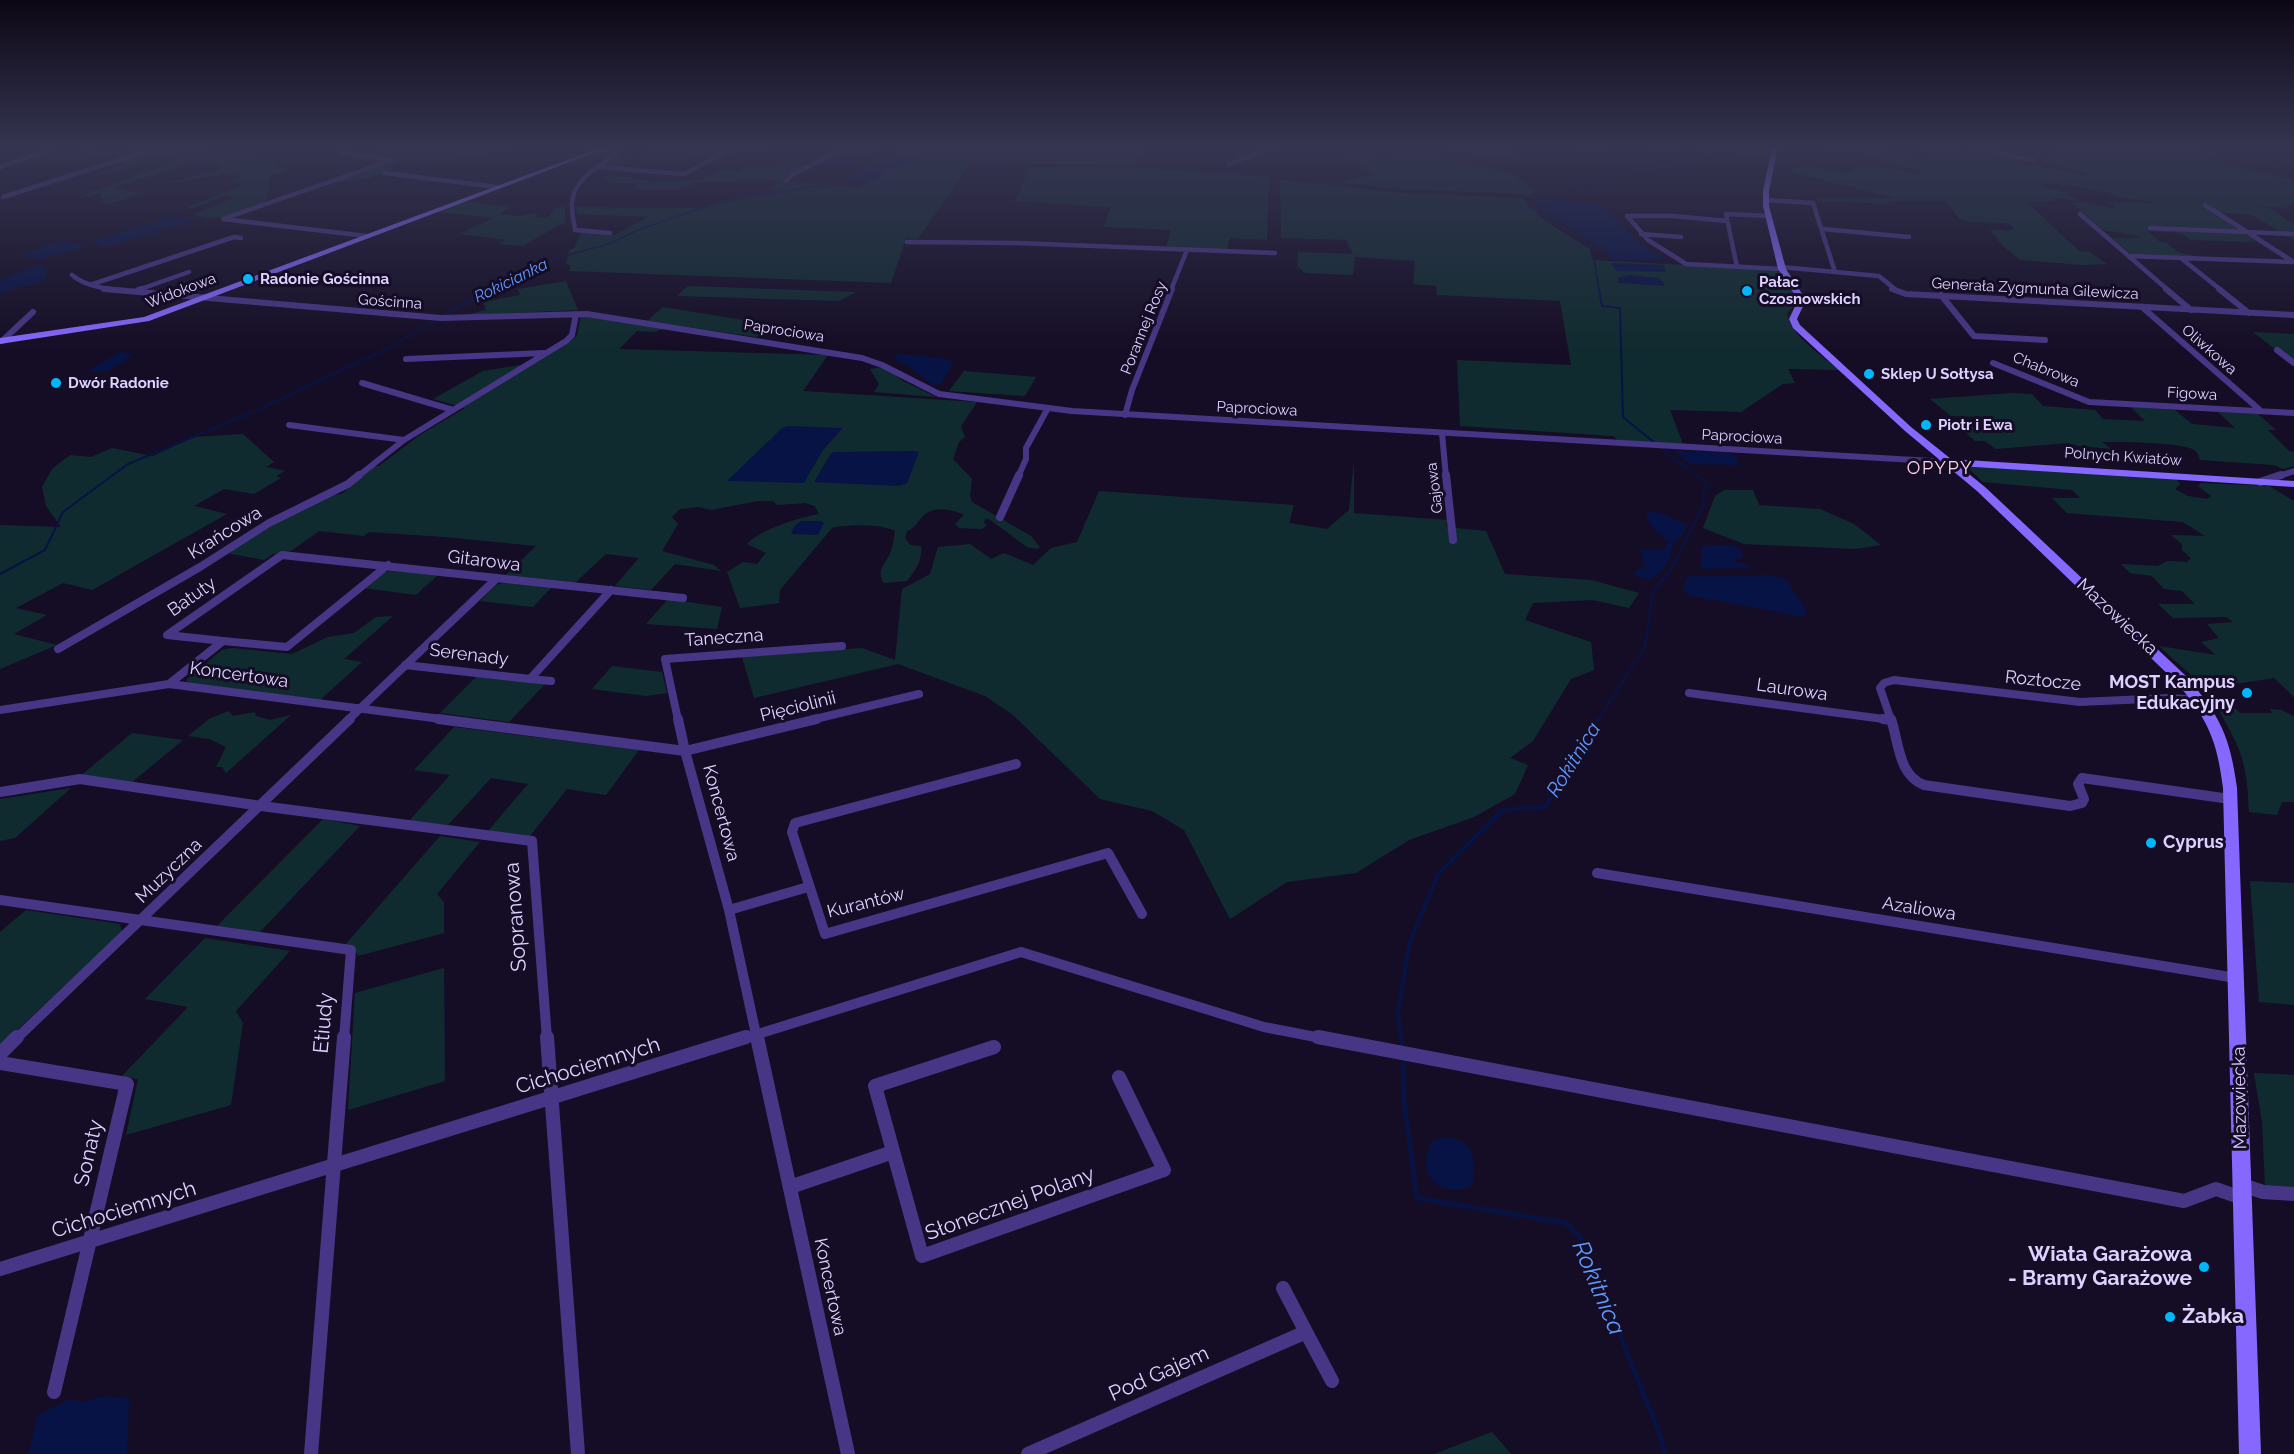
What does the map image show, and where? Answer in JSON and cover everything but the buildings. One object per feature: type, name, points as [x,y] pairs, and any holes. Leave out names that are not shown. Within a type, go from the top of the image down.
[{"type":"street","points":[[234,215],[223,219],[366,236]]},
{"type":"street","name":"Widokowa","points":[[3,342],[136,322],[423,215]]},
{"type":"street","points":[[573,215],[575,230],[610,233]]},
{"type":"street","points":[[1726,215],[1737,267]]},
{"type":"street","points":[[1757,215],[1769,216]]},
{"type":"street","points":[[1818,215],[1835,272]]},
{"type":"street","points":[[2081,215],[2191,310]]},
{"type":"street","points":[[2219,215],[2294,262]]},
{"type":"street","points":[[1681,237],[1641,234],[1627,216],[1673,216],[1727,220]]},
{"type":"street","name":"Mazowiecka","points":[[1769,216],[1781,268],[1802,300],[1793,319],[1796,326],[1896,418],[1987,494],[2157,654],[2199,700],[2213,722],[2223,745],[2230,776],[2250,1454]]},
{"type":"street","points":[[2150,228],[2294,234]]},
{"type":"street","points":[[1823,229],[1909,237]]},
{"type":"street","name":"Generała Zygmunta Gilewicza","points":[[1641,234],[1686,264],[1781,268],[1879,276],[1892,289],[1906,294],[2294,315]]},
{"type":"street","points":[[93,284],[234,237],[241,238]]},
{"type":"street","points":[[907,242],[1275,254]]},
{"type":"street","name":"Porannej Rosy","points":[[1125,415],[1132,390],[1187,250]]},
{"type":"street","points":[[2129,256],[2294,262]]},
{"type":"street","points":[[2182,259],[2249,313]]},
{"type":"street","points":[[134,292],[189,272]]},
{"type":"street","name":"Gościnna","points":[[72,275],[78,280],[105,289],[441,318],[576,314]]},
{"type":"street","points":[[1941,296],[1974,336],[2045,340]]},
{"type":"street","name":"Oliwkowa","points":[[2142,307],[2261,411]]},
{"type":"street","points":[[3,342],[33,312]]},
{"type":"street","name":"Paprociowa","points":[[576,314],[862,357],[889,366],[924,388],[939,394],[1048,408],[1125,415],[1949,462]]},
{"type":"street","name":"Krańcowa","points":[[58,649],[201,567],[269,523],[348,484],[404,441],[572,335],[576,314]]},
{"type":"street","points":[[2277,350],[2294,363]]},
{"type":"street","points":[[406,360],[546,353]]},
{"type":"street","name":"Chabrowa","points":[[1993,363],[2089,402]]},
{"type":"street","points":[[362,383],[453,410]]},
{"type":"street","name":"Figowa","points":[[2089,402],[2294,413]]},
{"type":"street","points":[[1000,517],[1026,459],[1026,448],[1048,408]]},
{"type":"street","points":[[289,425],[404,441]]},
{"type":"street","name":"Gajowa","points":[[1442,433],[1454,540]]},
{"type":"street","name":"Polnych Kwiatów","points":[[1949,462],[2294,484]]},
{"type":"street","points":[[2260,482],[2294,471]]},
{"type":"street","name":"Gitarowa","points":[[282,555],[683,598]]},
{"type":"street","name":"Batuty","points":[[282,555],[167,635],[287,647],[388,565]]},
{"type":"street","name":"Serenady","points":[[360,710],[497,578]]},
{"type":"street","name":"Serenady","points":[[530,679],[611,590]]},
{"type":"street","points":[[169,684],[223,641]]},
{"type":"street","name":"Taneczna","points":[[685,751],[665,659],[842,646]]},
{"type":"street","name":"Serenady","points":[[405,665],[551,681]]},
{"type":"street","name":"Roztocze","points":[[1891,720],[1881,691],[1884,683],[1902,680],[2082,702],[2120,702],[2172,697],[2199,700]]},
{"type":"street","name":"Koncertowa","points":[[0,710],[169,684],[685,751],[729,910],[848,1454]]},
{"type":"street","name":"Laurowa","points":[[1689,693],[1891,720]]},
{"type":"street","name":"Pięciolinii","points":[[685,751],[919,694]]},
{"type":"street","name":"Muzyczna","points":[[0,1054],[360,710]]},
{"type":"street","points":[[1891,720],[1905,771],[1916,782],[1924,785],[2078,805],[2084,799],[2078,784],[2082,778],[2219,795],[2230,799]]},
{"type":"street","name":"Kurantów","points":[[1016,764],[795,823],[792,832],[825,934],[1108,853],[1142,914]]},
{"type":"street","name":"Sopranowa","points":[[0,792],[80,779],[261,806],[532,841],[578,1454]]},
{"type":"street","name":"Azaliowa","points":[[1597,873],[2236,978]]},
{"type":"street","points":[[729,910],[808,887]]},
{"type":"street","name":"Etiudy","points":[[0,900],[351,950],[311,1454]]},
{"type":"street","name":"Cichociemnych","points":[[0,1269],[1021,952],[1264,1027],[1338,1042],[2184,1201],[2216,1189],[2294,1194]]},
{"type":"street","name":"Słonecznej Polany","points":[[994,1047],[875,1086],[922,1256],[1164,1170],[1119,1077]]},
{"type":"street","name":"Sonaty","points":[[0,1063],[127,1084],[54,1392]]},
{"type":"street","points":[[790,1188],[893,1152]]},
{"type":"street","points":[[1283,1288],[1332,1381]]},
{"type":"street","name":"Pod Gajem","points":[[1029,1454],[1306,1332]]},
{"type":"green space","points":[[196,215],[236,215],[219,218]]},
{"type":"green space","points":[[463,215],[538,215],[535,217],[547,218],[550,215],[565,215],[565,225],[561,224],[523,246],[498,244],[505,240],[459,234],[493,218]]},
{"type":"green space","points":[[597,215],[935,215],[918,239],[906,238],[891,283],[570,271],[570,265],[566,263],[569,250],[574,248],[581,232],[614,235],[647,217]]},
{"type":"green space","points":[[1108,215],[1268,215],[1267,240],[1230,238],[1227,250],[1166,247],[1171,230],[1103,227]]},
{"type":"green space","points":[[1281,215],[1538,215],[1590,249],[1592,260],[1777,270],[1795,296],[1797,303],[1787,313],[1794,330],[1839,370],[1788,369],[1795,383],[1783,384],[1741,412],[1670,410],[1683,444],[1619,441],[1613,436],[1460,426],[1457,360],[1571,365],[1560,301],[1437,295],[1436,286],[1413,284],[1415,261],[1355,257],[1353,275],[1305,273],[1297,266],[1298,252],[1353,254],[1346,240],[1281,238]]},
{"type":"green space","points":[[1956,215],[2041,215],[2079,251],[2089,252],[2107,264],[2083,265],[2020,260],[2002,245],[1990,229],[2009,231],[2014,228],[2008,223],[1971,222],[1959,219]]},
{"type":"green space","points":[[2086,215],[2217,215],[2256,242],[2191,240],[2180,233],[2147,231],[2160,242],[2167,243],[2178,252],[2195,256],[2192,258],[2132,255],[2112,238],[2140,238],[2139,236],[2103,230]]},
{"type":"green space","points":[[2250,215],[2280,215],[2294,224],[2294,240]]},
{"type":"green space","points":[[566,281],[578,310],[465,315],[486,310],[483,302],[520,295],[518,289]]},
{"type":"green space","points":[[688,286],[856,292],[839,301],[677,296]]},
{"type":"green space","points":[[663,307],[781,326],[756,337],[647,321]]},
{"type":"green space","points":[[581,315],[664,328],[655,332],[637,331],[619,349],[828,355],[803,391],[977,402],[961,426],[965,437],[959,442],[953,459],[972,479],[970,496],[972,502],[1031,536],[1040,547],[1037,549],[1027,547],[989,519],[985,519],[984,523],[987,525],[982,529],[959,528],[955,524],[964,515],[949,510],[934,510],[925,514],[915,526],[907,531],[905,538],[910,545],[921,546],[920,560],[913,573],[907,581],[884,583],[881,570],[891,551],[895,531],[855,525],[832,528],[780,590],[779,603],[740,608],[727,572],[743,562],[757,564],[766,553],[747,544],[770,529],[819,514],[815,506],[805,503],[777,505],[773,501],[758,501],[711,510],[698,507],[680,509],[672,517],[678,524],[662,551],[714,565],[721,571],[675,564],[651,590],[615,586],[639,558],[606,554],[575,583],[506,575],[536,546],[445,537],[369,532],[364,536],[319,531],[291,551],[273,554],[264,560],[227,553],[253,536],[327,496],[342,494],[374,466],[379,466],[420,435],[465,408],[433,399],[483,371],[534,363],[577,336]]},
{"type":"green space","points":[[2253,332],[2294,334],[2294,364]]},
{"type":"green space","points":[[885,367],[903,381],[936,397],[874,392],[879,384],[870,369]]},
{"type":"green space","points":[[964,371],[1036,377],[1025,396],[949,391]]},
{"type":"green space","points":[[2012,393],[2032,394],[2043,406],[2095,410],[2103,419],[2145,421],[2131,407],[2175,410],[2192,424],[2235,428],[2218,412],[2258,414],[2276,430],[2268,430],[2289,451],[2294,452],[2294,466],[2283,469],[2274,465],[2200,460],[2196,451],[2190,448],[2152,443],[2102,442],[2111,449],[2068,443],[1996,449],[1985,441],[1975,441],[1958,426],[1988,423],[1979,417],[1951,416],[1930,399]]},
{"type":"green space","points":[[243,434],[274,462],[266,467],[285,471],[276,476],[281,478],[254,494],[224,489],[194,506],[227,514],[92,590],[63,583],[16,608],[47,615],[14,634],[57,645],[0,669],[0,525],[61,527],[46,506],[42,487],[52,469],[70,455],[91,457],[112,448],[153,456],[194,437]]},
{"type":"green space","points":[[1354,460],[1354,513],[1447,520],[1446,527],[1486,531],[1505,574],[1591,580],[1639,593],[1629,608],[1592,600],[1533,603],[1525,620],[1591,642],[1594,670],[1571,679],[1533,741],[1510,758],[1528,765],[1515,794],[1474,817],[1409,840],[1356,873],[1287,882],[1230,919],[1184,830],[1152,811],[1100,799],[1013,715],[985,696],[898,664],[754,698],[742,657],[862,648],[895,660],[902,589],[930,574],[938,547],[970,544],[991,559],[1004,553],[1033,565],[1051,548],[1077,542],[1099,491],[1294,505],[1289,523],[1327,529],[1349,510]]},
{"type":"green space","points":[[1965,465],[2176,479],[2180,484],[2175,489],[2188,496],[2207,499],[2211,496],[2198,486],[2201,483],[2269,486],[2294,501],[2294,697],[2274,678],[2203,689],[2159,646],[2216,655],[2201,642],[2219,638],[2207,624],[2233,622],[2226,617],[2173,618],[2158,604],[2195,604],[2182,591],[2164,589],[2152,576],[2130,573],[2121,564],[2158,566],[2168,561],[2187,562],[2191,558],[2182,550],[2182,544],[2171,535],[2205,536],[2183,522],[2067,513],[2052,498],[2080,498],[2072,490],[1983,482]]},
{"type":"green space","points":[[1724,490],[1753,490],[1759,505],[1820,509],[1854,524],[1881,545],[1856,549],[1744,544],[1703,528],[1715,496]]},
{"type":"green space","points":[[392,570],[439,574],[416,595],[364,588],[384,573]]},
{"type":"green space","points":[[506,582],[552,587],[533,607],[480,601],[496,585]]},
{"type":"green space","points":[[668,599],[722,607],[717,629],[646,624]]},
{"type":"green space","points":[[393,616],[344,659],[362,662],[320,700],[187,684],[187,679],[222,650],[232,648],[292,654],[328,637],[354,633],[376,617]]},
{"type":"green space","points":[[612,666],[662,672],[667,693],[646,696],[592,689]]},
{"type":"green space","points":[[477,676],[546,683],[509,722],[440,713]]},
{"type":"green space","points":[[2236,709],[2240,713],[2272,713],[2270,709],[2281,710],[2294,716],[2294,802],[2282,802],[2277,815],[2249,812],[2245,770],[2239,748],[2219,711]]},
{"type":"green space","points":[[228,711],[233,716],[255,712],[256,716],[270,720],[291,715],[226,773],[222,767],[216,767],[226,747],[209,739],[188,736],[209,719]]},
{"type":"green space","points":[[454,727],[639,750],[606,795],[567,789],[530,836],[488,831],[528,784],[491,778],[448,825],[409,821],[450,775],[414,770]]},
{"type":"green space","points":[[132,733],[183,740],[131,783],[78,778]]},
{"type":"green space","points":[[71,788],[15,838],[0,841],[0,799]]},
{"type":"green space","points":[[323,819],[360,826],[260,932],[217,926]]},
{"type":"green space","points":[[440,836],[480,842],[437,894],[444,902],[444,933],[358,956],[354,947],[345,945]]},
{"type":"green space","points":[[2250,881],[2294,883],[2294,1005],[2259,1002]]},
{"type":"green space","points":[[26,910],[120,924],[122,932],[0,1046],[0,932]]},
{"type":"green space","points":[[205,938],[290,951],[236,1011],[243,1023],[231,1105],[126,1135],[138,1079],[122,1076],[188,1007],[145,999]]},
{"type":"green space","points":[[444,968],[445,1081],[348,1110],[355,993]]},
{"type":"green space","points":[[2254,1073],[2294,1075],[2294,1188],[2265,1186],[2262,1122]]},
{"type":"green space","points":[[1492,1432],[1511,1454],[1434,1454]]},
{"type":"shaded area","points":[[1550,215],[1612,215],[1642,245],[1664,259],[1610,259],[1608,252]]},
{"type":"shaded area","points":[[171,216],[195,220],[111,246],[96,245],[101,243],[95,241],[97,240]]},
{"type":"shaded area","points":[[59,242],[91,244],[42,260],[21,255]]},
{"type":"shaded area","points":[[1611,264],[1664,265],[1666,272],[1617,271]]},
{"type":"shaded area","points":[[38,265],[45,265],[45,280],[0,294],[0,280]]},
{"type":"shaded area","points":[[1629,275],[1658,278],[1665,283],[1663,286],[1619,283],[1617,278]]},
{"type":"shaded area","points":[[120,352],[132,354],[106,371],[88,371]]},
{"type":"shaded area","points":[[899,354],[941,358],[954,362],[941,384],[933,385],[893,358]]},
{"type":"shaded area","points":[[788,426],[843,428],[823,450],[804,483],[727,481],[782,428]]},
{"type":"shaded area","points":[[1674,451],[1728,453],[1736,456],[1739,465],[1691,464]]},
{"type":"shaded area","points":[[919,452],[907,483],[899,486],[814,482],[831,453]]},
{"type":"shaded area","points":[[1649,511],[1687,524],[1681,538],[1673,542],[1667,564],[1649,580],[1633,572],[1645,566],[1640,550],[1664,550],[1668,541],[1656,532],[1646,517]]},
{"type":"shaded area","points":[[801,521],[824,523],[818,535],[791,534],[794,526]]},
{"type":"shaded area","points":[[1732,545],[1739,548],[1743,557],[1731,560],[1748,565],[1750,568],[1701,569],[1701,547]]},
{"type":"shaded area","points":[[1768,575],[1786,579],[1807,612],[1804,617],[1688,595],[1683,591],[1686,578],[1691,576]]},
{"type":"shaded area","points":[[1444,1137],[1462,1141],[1471,1152],[1474,1167],[1473,1185],[1450,1189],[1431,1179],[1426,1164],[1427,1155],[1432,1141]]},
{"type":"shaded area","points":[[103,1396],[129,1398],[127,1454],[26,1454],[30,1450],[37,1416],[69,1399],[83,1402]]},
{"type":"waterway","name":"Rokicianka","points":[[489,290],[525,271],[565,256],[611,243],[638,230],[682,215]]},
{"type":"waterway","name":"Rokitnica","points":[[1542,215],[1592,247],[1599,290]]},
{"type":"waterway","name":"Rokicianka","points":[[444,315],[492,289]]},
{"type":"waterway","name":"Rokitnica","points":[[1599,289],[1602,306],[1620,308],[1623,417],[1656,444]]},
{"type":"waterway","name":"Rokicianka","points":[[257,410],[391,347],[436,320]]},
{"type":"waterway","name":"Rokicianka","points":[[0,574],[45,550],[63,512],[128,464],[253,412]]},
{"type":"waterway","name":"Rokitnica","points":[[1598,720],[1645,647],[1653,591],[1671,570],[1704,504],[1703,494],[1708,485],[1663,449]]},
{"type":"waterway","name":"Rokitnica","points":[[1401,1039],[1398,1012],[1410,941],[1439,873],[1503,810],[1545,807],[1598,719]]},
{"type":"waterway","name":"Rokitnica","points":[[1401,1037],[1402,1047]]},
{"type":"waterway","name":"Rokitnica","points":[[1403,1064],[1404,1100],[1417,1198],[1566,1223],[1581,1238],[1660,1435],[1665,1454]]},
{"type":"place","name":"Radonie Gościnna","points":[[248,279]]},
{"type":"place","name":"Pałac Czosnowskich","points":[[1747,291]]},
{"type":"place","name":"Sklep U Sołtysa","points":[[1869,374]]},
{"type":"place","name":"Dwór Radonie","points":[[56,383]]},
{"type":"place","name":"Piotr i Ewa","points":[[1926,425]]},
{"type":"place","name":"MOST Kampus Edukacyjny","points":[[2247,693]]},
{"type":"place","name":"Cyprus","points":[[2151,843]]},
{"type":"place","name":"Wiata Garażowa - Bramy Garażowe","points":[[2204,1267]]},
{"type":"place","name":"Żabka","points":[[2170,1317]]},
{"type":"district","name":"OPYPY","points":[[1940,469]]}]
